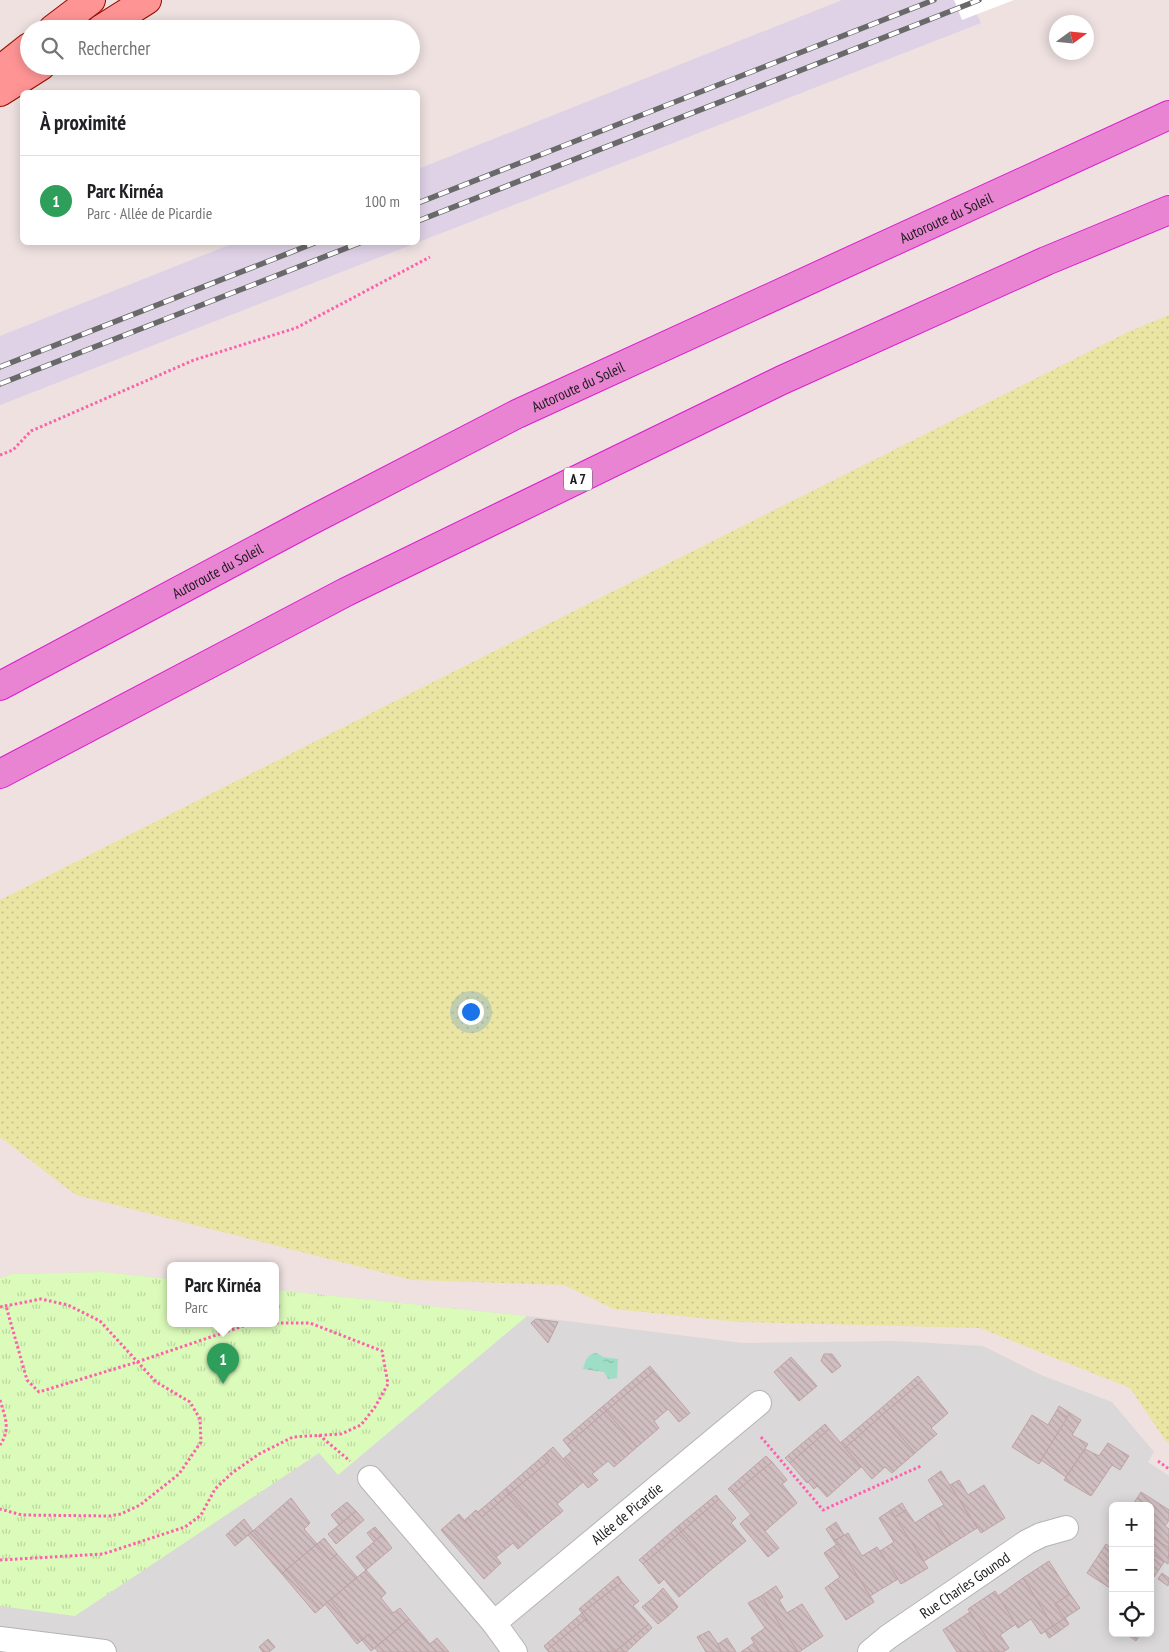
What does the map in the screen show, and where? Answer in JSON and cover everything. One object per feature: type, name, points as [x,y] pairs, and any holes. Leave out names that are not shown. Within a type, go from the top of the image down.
[{"type":"highway","name":"Autoroute du Soleil","points":[[0,686],[308,522],[517,414],[1169,115]]},
{"type":"highway","name":"A 7","points":[[0,774],[346,592],[782,380],[1046,261],[1169,210]]},
{"type":"main road","points":[[64,20],[90,0]]},
{"type":"main road","points":[[115,20],[147,0]]},
{"type":"main road","points":[[0,70],[20,54]]},
{"type":"main road","points":[[0,92],[27,75]]},
{"type":"street","name":"Allée de Picardie","points":[[494,1623],[751,1409]]},
{"type":"street","points":[[370,1478],[494,1623],[514,1652]]},
{"type":"street","name":"Rue Charles Gounod","points":[[888,1647],[1027,1542],[1041,1535],[1066,1528]]},
{"type":"street","points":[[0,1639],[104,1652]]},
{"type":"path","points":[[0,455],[13,450],[31,431],[194,360],[296,328],[430,257]]},
{"type":"path","points":[[0,1307],[41,1299],[68,1305],[100,1321],[156,1382],[190,1402],[200,1419],[201,1442],[179,1474],[140,1505],[121,1514],[110,1516],[22,1515],[0,1509]]},
{"type":"path","points":[[6,1306],[27,1380],[39,1392],[137,1362],[240,1327]]},
{"type":"path","points":[[0,1560],[103,1554],[185,1527],[201,1515],[215,1490],[232,1473],[259,1454],[293,1437],[341,1434],[361,1425],[375,1407],[388,1384],[382,1351],[310,1323],[279,1323]]},
{"type":"path","points":[[0,1400],[7,1426],[6,1437],[0,1444]]},
{"type":"path","points":[[751,1409],[823,1510],[921,1466]]},
{"type":"path","points":[[319,1435],[370,1478]]},
{"type":"path","points":[[1158,1461],[1169,1469]]},
{"type":"shaded area","points":[[842,0],[970,0],[981,23],[420,241],[420,168]]},
{"type":"shaded area","points":[[229,245],[411,245],[0,405],[0,336]]},
{"type":"shaded area","points":[[1169,315],[1169,1443],[1165,1440],[1130,1388],[980,1328],[739,1322],[614,1309],[564,1285],[412,1280],[76,1195],[0,1137],[0,900],[1128,332]]},
{"type":"shaded area","points":[[103,1272],[167,1279],[167,1327],[279,1327],[279,1290],[527,1316],[742,1343],[895,1341],[983,1346],[1041,1375],[1112,1402],[1154,1452],[1148,1462],[1169,1476],[1169,1652],[0,1652],[0,1278],[12,1274]]},
{"type":"green space","points":[[103,1272],[167,1279],[167,1327],[279,1327],[279,1290],[527,1316],[338,1475],[319,1453],[75,1616],[0,1606],[0,1278],[12,1274]]},
{"type":"water","points":[[597,1353],[603,1357],[618,1359],[617,1378],[608,1379],[604,1372],[583,1369],[587,1358]]},
{"type":"pier","points":[[954,0],[1014,0],[962,20]]},
{"type":"building","points":[[536,1319],[558,1322],[548,1343],[531,1323]]},
{"type":"building","points":[[824,1354],[832,1354],[841,1366],[832,1373],[821,1361]]},
{"type":"building","points":[[791,1357],[817,1386],[799,1401],[774,1372]]},
{"type":"building","points":[[650,1366],[654,1371],[606,1411],[602,1407]]},
{"type":"building","points":[[654,1371],[690,1413],[679,1422],[668,1409],[654,1421],[659,1428],[637,1447],[606,1411]]},
{"type":"building","points":[[918,1376],[922,1381],[882,1415],[878,1411]]},
{"type":"building","points":[[922,1381],[948,1413],[931,1428],[937,1434],[915,1453],[882,1415]]},
{"type":"building","points":[[1059,1406],[1070,1413],[1068,1418],[1057,1410]]},
{"type":"building","points":[[602,1407],[606,1411],[567,1445],[563,1440]]},
{"type":"building","points":[[1057,1410],[1068,1418],[1039,1464],[1012,1447],[1032,1415],[1048,1425]]},
{"type":"building","points":[[606,1411],[637,1447],[614,1467],[608,1461],[592,1474],[598,1480],[588,1488],[563,1459],[572,1451],[567,1445]]},
{"type":"building","points":[[878,1411],[882,1415],[845,1448],[840,1443]]},
{"type":"building","points":[[1070,1413],[1081,1420],[1072,1435],[1088,1444],[1066,1477],[1041,1460]]},
{"type":"building","points":[[882,1415],[915,1453],[892,1473],[885,1467],[872,1479],[845,1448]]},
{"type":"building","points":[[825,1424],[829,1429],[790,1463],[785,1458]]},
{"type":"building","points":[[829,1429],[861,1467],[827,1497],[811,1479],[807,1483],[790,1463]]},
{"type":"building","points":[[1108,1443],[1129,1456],[1120,1470],[1112,1465],[1091,1496],[1064,1480],[1085,1449],[1099,1456]]},
{"type":"building","points":[[553,1447],[583,1482],[557,1504],[563,1511],[540,1530],[509,1494],[549,1461],[544,1455]]},
{"type":"building","points":[[544,1455],[549,1461],[509,1494],[505,1489]]},
{"type":"building","points":[[766,1456],[772,1462],[733,1494],[728,1489]]},
{"type":"building","points":[[772,1462],[787,1480],[782,1484],[797,1503],[765,1531],[733,1494]]},
{"type":"building","points":[[941,1471],[977,1528],[950,1545],[930,1513],[944,1505],[928,1480]]},
{"type":"building","points":[[811,1479],[817,1486],[814,1489],[808,1482]]},
{"type":"building","points":[[959,1480],[968,1495],[984,1485],[1005,1518],[981,1533],[950,1485]]},
{"type":"building","points":[[505,1489],[509,1494],[482,1517],[478,1512]]},
{"type":"building","points":[[1141,1492],[1169,1510],[1169,1520],[1165,1526],[1169,1529],[1169,1548],[1154,1539],[1154,1502],[1135,1502]]},
{"type":"building","points":[[509,1494],[540,1530],[518,1549],[513,1543],[496,1557],[465,1520],[476,1510],[482,1517]]},
{"type":"building","points":[[716,1495],[719,1499],[681,1532],[677,1527]]},
{"type":"building","points":[[291,1498],[310,1523],[304,1529],[317,1544],[286,1570],[253,1531]]},
{"type":"building","points":[[719,1499],[736,1518],[731,1523],[746,1541],[713,1568],[681,1532]]},
{"type":"building","points":[[347,1502],[356,1511],[339,1525],[331,1515]]},
{"type":"building","points":[[902,1503],[906,1510],[895,1517],[891,1510]]},
{"type":"building","points":[[891,1510],[928,1568],[901,1584],[880,1551],[894,1542],[879,1518]]},
{"type":"building","points":[[906,1510],[915,1523],[930,1513],[950,1545],[924,1561],[895,1517]]},
{"type":"building","points":[[356,1511],[364,1520],[336,1544],[328,1534]]},
{"type":"building","points":[[459,1514],[501,1563],[484,1579],[441,1530]]},
{"type":"building","points":[[751,1514],[779,1548],[768,1557],[740,1524]]},
{"type":"building","points":[[244,1519],[253,1531],[235,1546],[226,1535]]},
{"type":"building","points":[[836,1522],[844,1535],[834,1541],[826,1529]]},
{"type":"building","points":[[375,1527],[382,1535],[374,1542],[367,1533]]},
{"type":"building","points":[[677,1527],[681,1532],[643,1564],[639,1560]]},
{"type":"building","points":[[253,1531],[286,1570],[282,1574],[248,1535]]},
{"type":"building","points":[[681,1532],[713,1568],[679,1597],[664,1579],[659,1584],[643,1564]]},
{"type":"building","points":[[848,1533],[862,1556],[877,1547],[898,1579],[870,1596],[834,1541]]},
{"type":"building","points":[[382,1535],[392,1548],[366,1570],[356,1557]]},
{"type":"building","points":[[324,1538],[337,1554],[330,1560],[317,1544]]},
{"type":"building","points":[[1154,1539],[1169,1548],[1168,1564],[1154,1555]]},
{"type":"building","points":[[317,1544],[330,1560],[337,1554],[357,1577],[320,1609],[286,1570]]},
{"type":"building","points":[[837,1544],[874,1602],[846,1620],[825,1588],[840,1577],[824,1553]]},
{"type":"building","points":[[1106,1544],[1109,1546],[1109,1587],[1087,1573]]},
{"type":"building","points":[[1154,1555],[1164,1562],[1154,1577]]},
{"type":"building","points":[[1049,1561],[1070,1594],[1055,1604],[1065,1618],[1053,1626],[1023,1578]]},
{"type":"building","points":[[286,1570],[320,1609],[315,1613],[282,1574]]},
{"type":"building","points":[[366,1570],[386,1593],[381,1598],[393,1613],[400,1608],[409,1619],[378,1645],[369,1634],[362,1640],[330,1600]]},
{"type":"building","points":[[1162,1573],[1169,1578],[1168,1586],[1158,1579]]},
{"type":"building","points":[[618,1576],[622,1582],[582,1613],[579,1609]]},
{"type":"building","points":[[1023,1578],[1053,1626],[1041,1634],[1031,1619],[1018,1628],[998,1596]]},
{"type":"building","points":[[622,1582],[639,1601],[633,1606],[649,1624],[614,1652],[582,1613]]},
{"type":"building","points":[[776,1586],[783,1597],[779,1600],[787,1613],[802,1604],[823,1636],[799,1652],[761,1596]]},
{"type":"building","points":[[663,1588],[678,1607],[668,1616],[653,1598]]},
{"type":"building","points":[[995,1591],[1016,1624],[1000,1635],[1009,1648],[1003,1652],[996,1652],[968,1609]]},
{"type":"building","points":[[1070,1594],[1080,1608],[1065,1618],[1055,1604]]},
{"type":"building","points":[[761,1596],[798,1652],[760,1652],[751,1638],[765,1628],[748,1603]]},
{"type":"building","points":[[653,1598],[668,1616],[658,1624],[642,1607]]},
{"type":"building","points":[[330,1600],[362,1640],[357,1644],[325,1604]]},
{"type":"building","points":[[970,1612],[996,1652],[957,1652],[943,1630]]},
{"type":"building","points":[[582,1613],[586,1619],[547,1650],[544,1646]]},
{"type":"building","points":[[1065,1618],[1069,1624],[1058,1632],[1053,1626]]},
{"type":"building","points":[[409,1619],[430,1644],[437,1638],[449,1652],[378,1652],[375,1648]]},
{"type":"building","points":[[586,1619],[614,1652],[549,1652],[547,1650]]},
{"type":"building","points":[[649,1624],[652,1628],[626,1652],[615,1652]]},
{"type":"building","points":[[1053,1626],[1058,1632],[1049,1638],[1045,1631]]},
{"type":"building","points":[[709,1631],[722,1652],[706,1652],[697,1637]]},
{"type":"building","points":[[369,1634],[378,1645],[371,1651],[362,1640]]},
{"type":"building","points":[[1130,1637],[1138,1637],[1136,1641]]},
{"type":"building","points":[[727,1638],[736,1652],[722,1652],[718,1644]]},
{"type":"building","points":[[268,1639],[275,1647],[269,1652],[263,1652],[259,1647]]},
{"type":"building","points":[[754,1643],[760,1652],[741,1652]]},
{"type":"railway","points":[[420,202],[934,0]]},
{"type":"railway","points":[[420,220],[979,0]]},
{"type":"railway","points":[[0,367],[309,245]]},
{"type":"railway","points":[[0,384],[354,245]]},
{"type":"place","name":"Parc Kirnéa","points":[[223,1384]]}]
